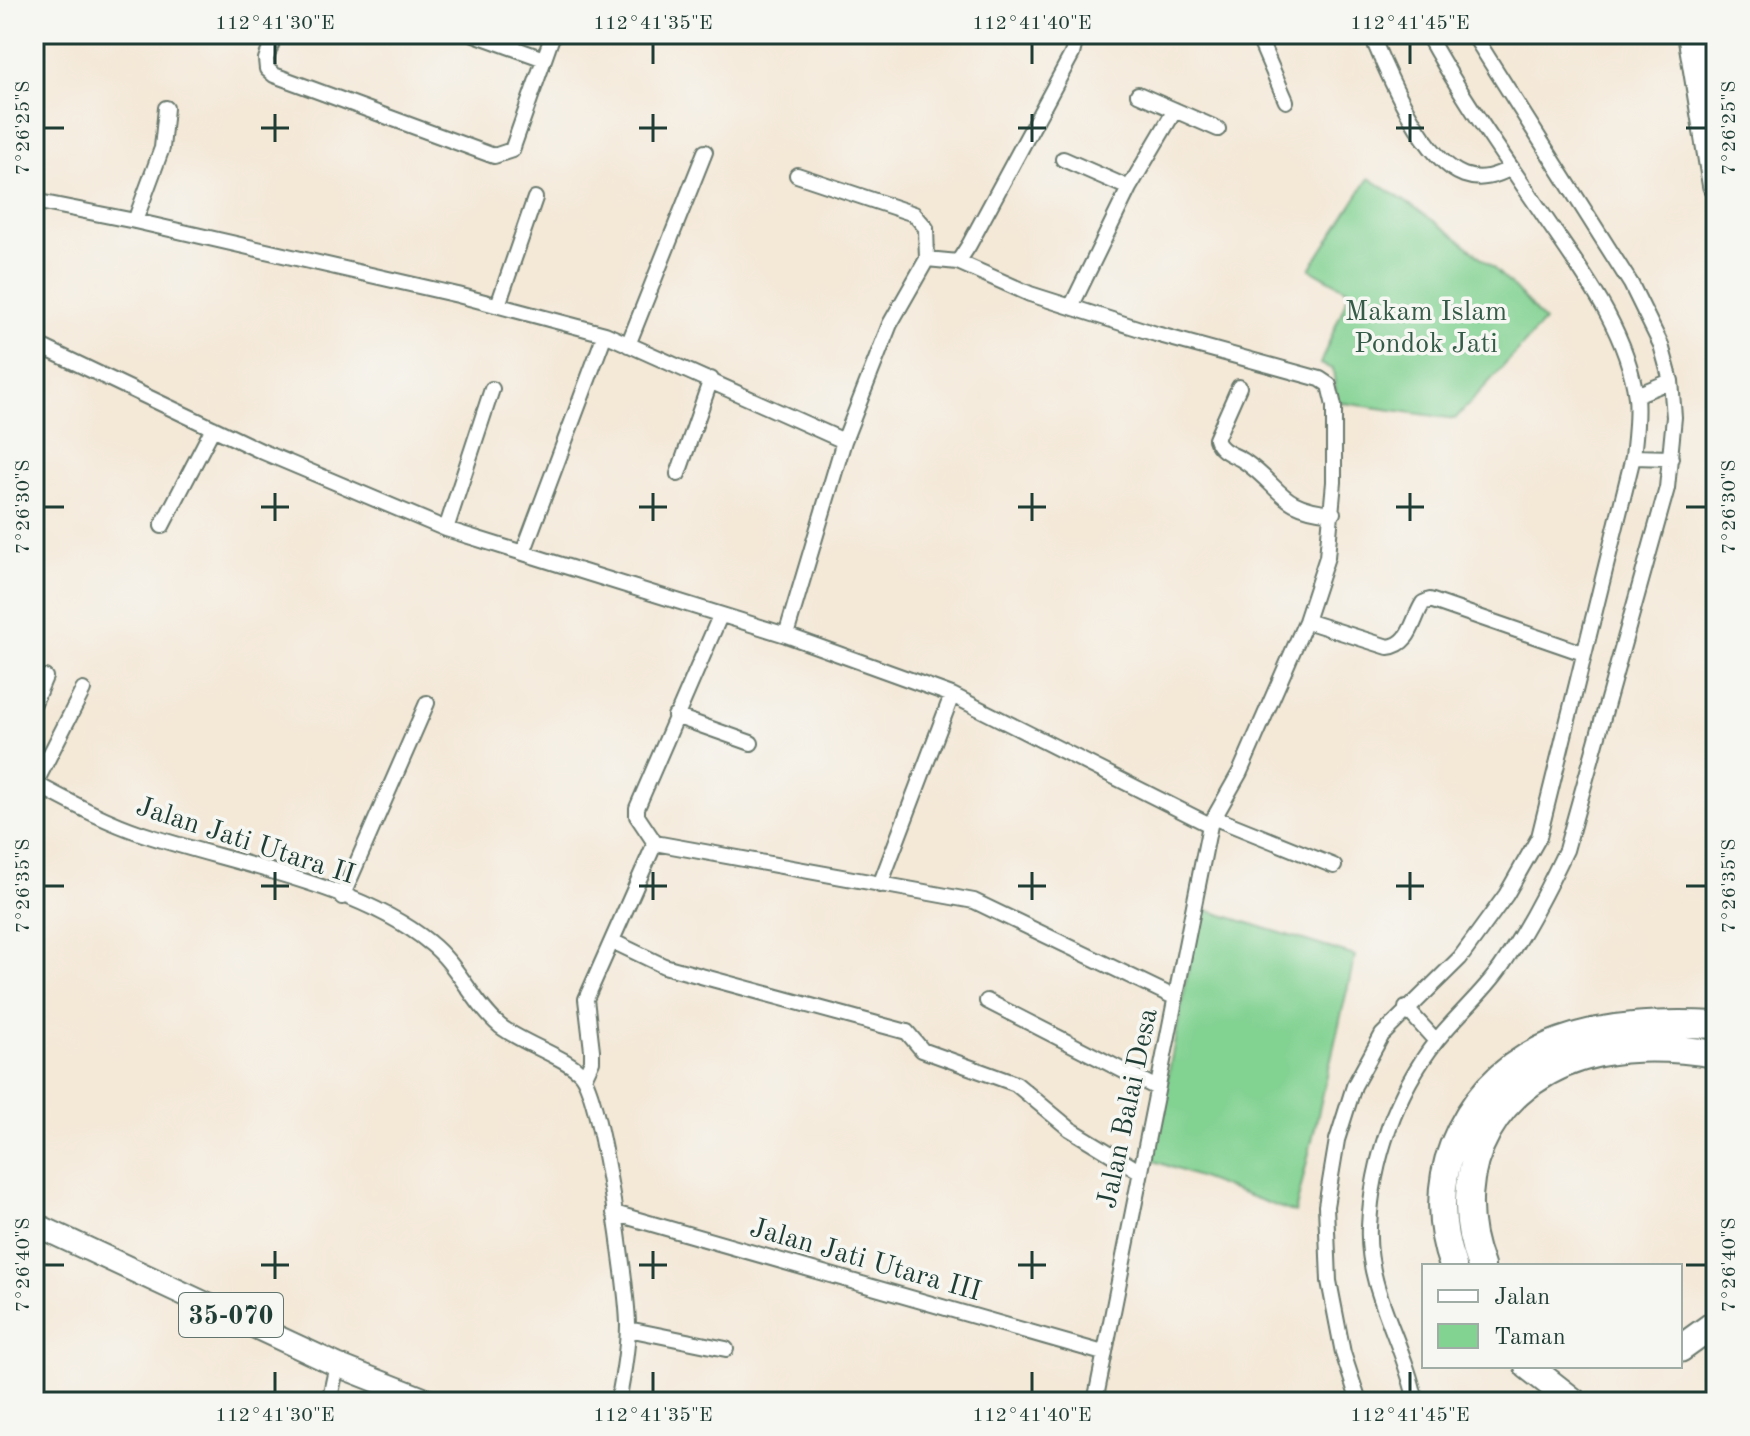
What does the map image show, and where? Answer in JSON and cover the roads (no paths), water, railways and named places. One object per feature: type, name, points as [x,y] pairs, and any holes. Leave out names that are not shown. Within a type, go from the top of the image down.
[{"type":"highway","points":[[1691,34],[1716,185]]},
{"type":"highway","points":[[1453,1264],[1443,1218],[1446,1167],[1469,1113],[1507,1071],[1535,1052],[1590,1031],[1640,1024],[1716,1025]]},
{"type":"highway","points":[[1480,1264],[1468,1224],[1470,1177],[1489,1127],[1513,1098],[1545,1074],[1600,1053],[1641,1049],[1713,1054]]},
{"type":"highway","points":[[1682,1348],[1716,1323]]},
{"type":"highway","points":[[1531,1368],[1574,1402]]},
{"type":"main road","name":"35-070","points":[[34,1224],[337,1365],[431,1402]]},
{"type":"street","points":[[275,34],[266,59],[267,69],[274,75],[494,156],[512,150],[553,34]]},
{"type":"street","points":[[474,34],[544,59]]},
{"type":"street","points":[[958,262],[1072,54],[1077,34]]},
{"type":"street","points":[[1257,34],[1286,101]]},
{"type":"street","points":[[1371,34],[1406,107],[1439,161],[1463,175],[1480,178],[1511,168]]},
{"type":"street","points":[[1359,1402],[1343,1353],[1329,1281],[1326,1206],[1337,1140],[1354,1086],[1382,1035],[1460,958],[1506,895],[1539,837],[1633,457],[1636,395],[1615,331],[1595,291],[1511,168],[1427,34]]},
{"type":"street","points":[[1416,1402],[1378,1295],[1369,1228],[1381,1154],[1394,1110],[1436,1041],[1501,967],[1542,900],[1566,850],[1667,488],[1674,417],[1671,381],[1661,345],[1631,284],[1473,34]]},
{"type":"street","points":[[1138,94],[1218,129]]},
{"type":"street","points":[[135,221],[162,148],[166,108]]},
{"type":"street","points":[[927,259],[958,262],[1030,294],[1071,307],[1129,188],[1175,110]]},
{"type":"street","points":[[628,345],[705,152]]},
{"type":"street","points":[[1063,159],[1129,188]]},
{"type":"street","points":[[786,635],[844,441],[890,324],[927,259],[926,228],[914,214],[797,175]]},
{"type":"street","points":[[498,305],[535,198]]},
{"type":"street","points":[[34,201],[135,221],[498,305],[605,334],[844,441]]},
{"type":"street","name":"Jalan Balai Desa","points":[[1071,307],[1320,379],[1329,385],[1334,406],[1333,513],[1327,557],[1306,621],[1240,772],[1212,822],[1139,1171],[1095,1402]]},
{"type":"street","points":[[523,553],[605,334]]},
{"type":"street","points":[[34,343],[337,486],[446,529],[786,635],[952,695],[1212,822],[1334,866]]},
{"type":"street","points":[[678,474],[711,379]]},
{"type":"street","points":[[1636,395],[1671,381]]},
{"type":"street","points":[[1239,387],[1216,439],[1220,448],[1243,460],[1291,504],[1333,513]]},
{"type":"street","points":[[446,529],[492,389]]},
{"type":"street","points":[[162,526],[213,428]]},
{"type":"street","points":[[1633,457],[1671,458]]},
{"type":"street","points":[[1306,621],[1388,647],[1397,646],[1405,641],[1423,603],[1430,600],[1583,653]]},
{"type":"street","points":[[720,616],[637,808],[637,816],[655,843],[974,901],[1176,998]]},
{"type":"street","points":[[34,703],[45,677]]},
{"type":"street","points":[[34,783],[83,690]]},
{"type":"street","points":[[880,885],[952,695]]},
{"type":"street","points":[[342,897],[427,703]]},
{"type":"street","points":[[675,716],[751,743]]},
{"type":"street","name":"Jalan Jati Utara II","points":[[34,783],[121,826],[271,870],[394,919],[431,943],[496,1023],[517,1039],[575,1067],[584,1078]]},
{"type":"street","points":[[618,1402],[628,1329],[627,1284],[595,1112],[584,1078],[592,1050],[586,999],[655,843]]},
{"type":"street","points":[[612,941],[684,972],[907,1032],[922,1050],[1016,1084],[1070,1129],[1139,1171]]},
{"type":"street","points":[[987,1001],[1157,1088]]},
{"type":"street","points":[[1406,1008],[1436,1041]]},
{"type":"street","name":"Jalan Jati Utara III","points":[[614,1213],[1103,1353]]},
{"type":"street","points":[[628,1329],[726,1349]]},
{"type":"street","points":[[329,1402],[337,1365]]},
{"type":"park label","name":"Makam Islam Pondok Jati","points":[[1426,326]]}]
